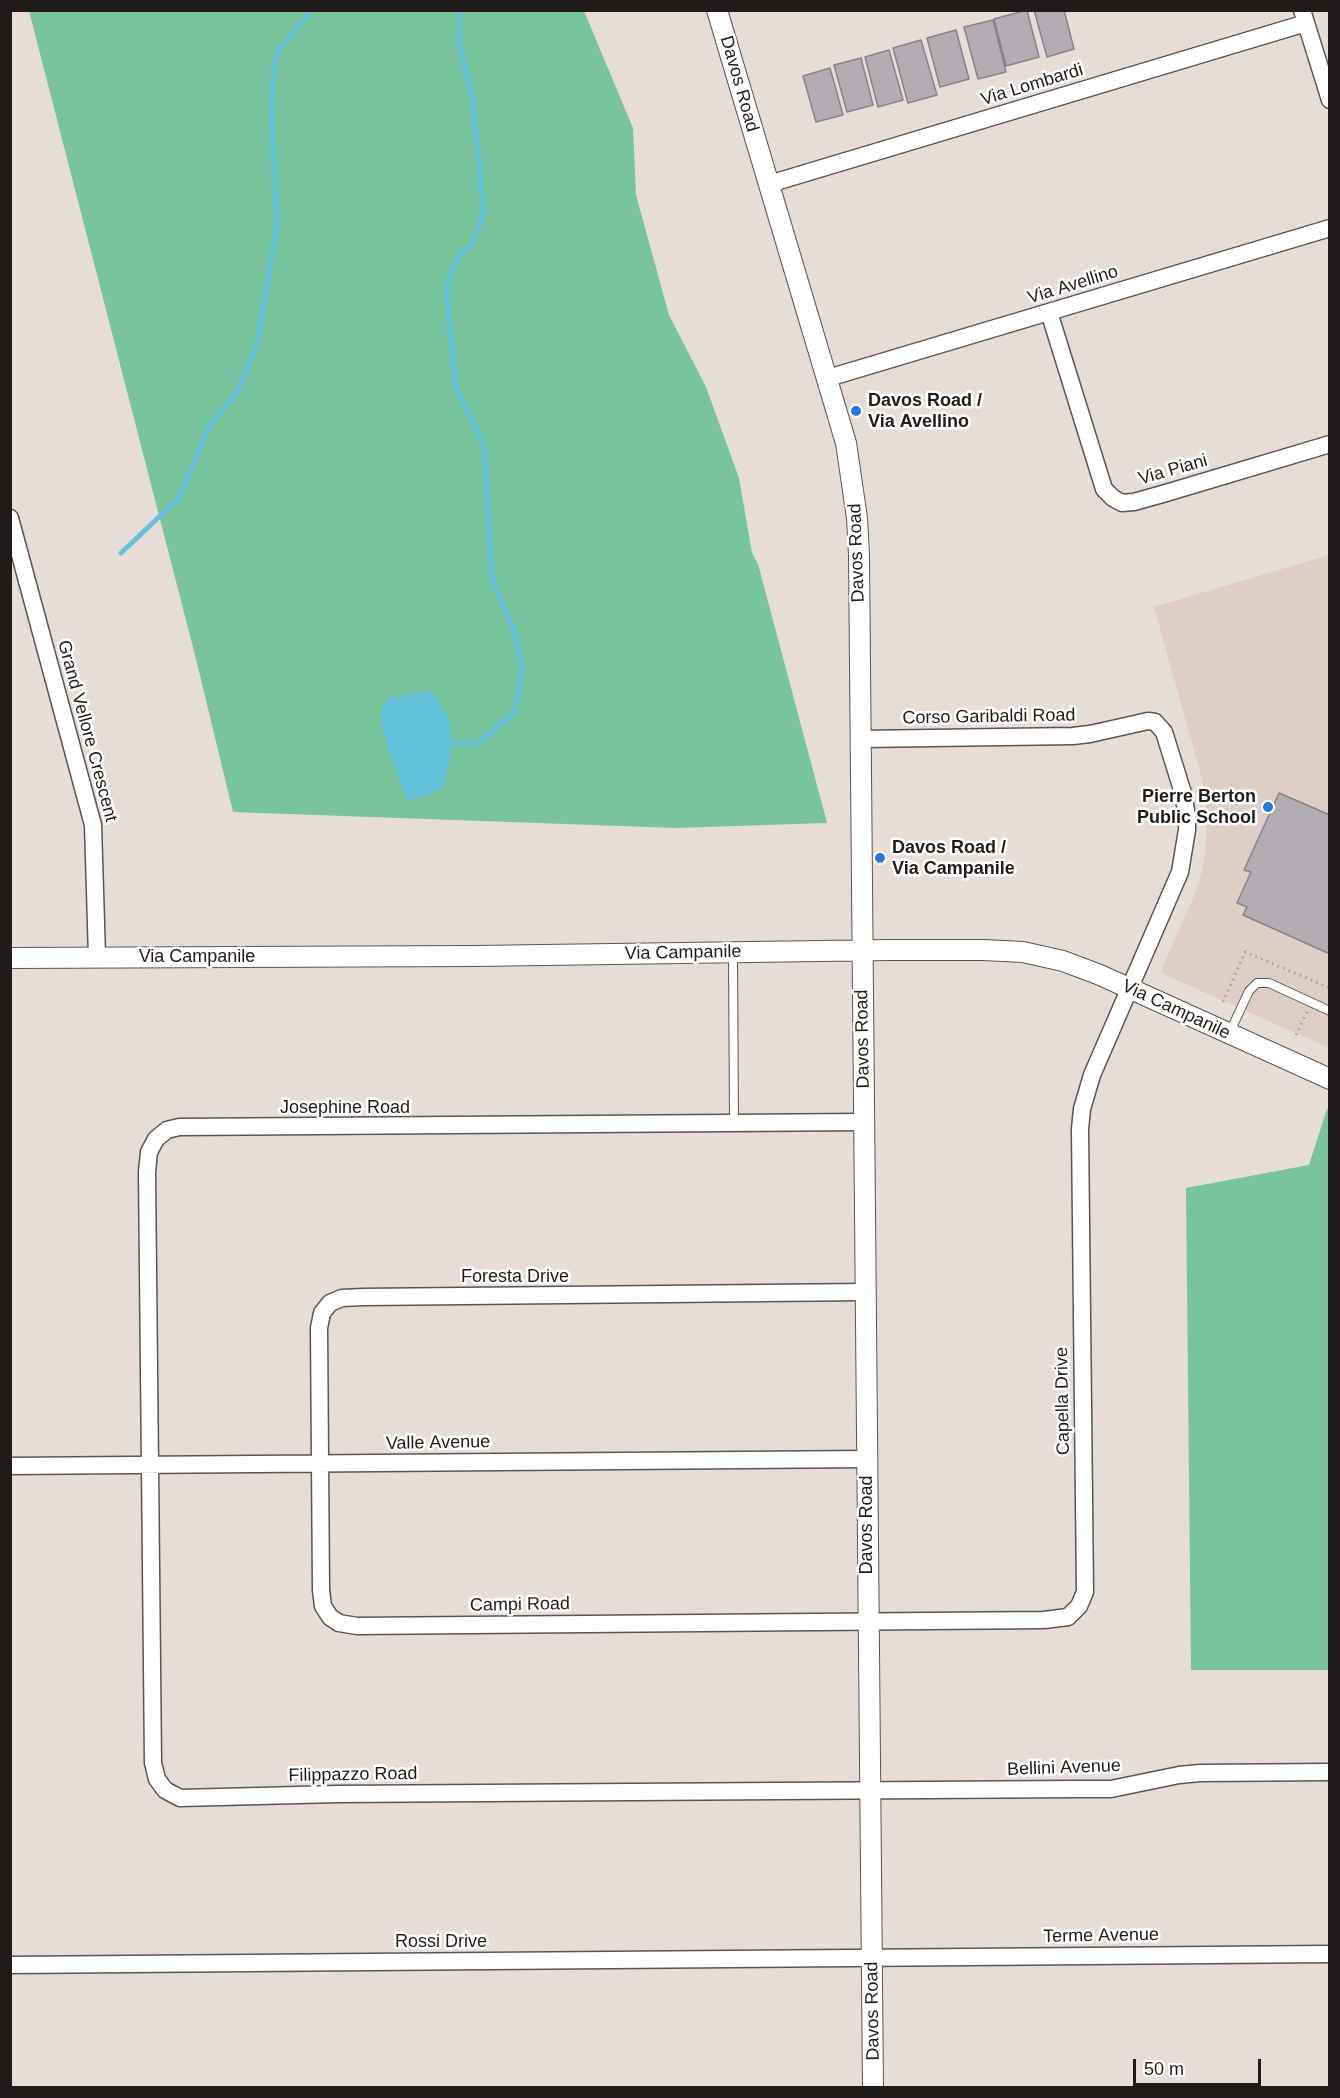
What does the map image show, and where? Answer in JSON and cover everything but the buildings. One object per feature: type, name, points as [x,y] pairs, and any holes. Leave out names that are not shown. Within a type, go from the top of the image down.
[{"type":"street","name":"Davos Road","points":[[717,10],[828,378],[846,443],[855,493],[859,555],[873,2088]]},
{"type":"street","name":"Via Lombardi","points":[[769,184],[1304,17]]},
{"type":"street","points":[[1304,17],[1329,100]]},
{"type":"street","name":"Via Avellino","points":[[828,378],[1329,228]]},
{"type":"street","name":"Via Piani","points":[[1049,312],[1104,489],[1122,503],[1145,499],[1329,444]]},
{"type":"street","name":"Grand Vellore Crescent","points":[[10,518],[93,825],[97,957]]},
{"type":"street","name":"Corso Garibaldi Road","points":[[861,739],[1073,736],[1148,721],[1160,726],[1183,793],[1187,816],[1186,843],[1180,872],[1129,989]]},
{"type":"street","name":"Via Campanile","points":[[10,958],[983,950],[1023,952],[1063,961],[1100,975],[1329,1079]]},
{"type":"street","name":"Capella Drive","points":[[868,1621],[1044,1620],[1068,1617],[1080,1606],[1085,1592],[1080,1129],[1082,1109],[1092,1075],[1129,989]]},
{"type":"street","name":"Josephine Road","points":[[150,1465],[147,1172],[149,1152],[156,1139],[167,1130],[179,1128],[865,1122]]},
{"type":"street","name":"Foresta Drive","points":[[319,1464],[319,1328],[322,1312],[330,1303],[342,1298],[866,1292]]},
{"type":"street","name":"Valle Avenue","points":[[10,1466],[867,1459]]},
{"type":"street","name":"Campi Road","points":[[319,1464],[323,1606],[330,1617],[339,1623],[357,1626],[868,1621]]},
{"type":"street","name":"Filippazzo Road","points":[[150,1465],[153,1763],[157,1779],[165,1790],[180,1797],[338,1794],[871,1792]]},
{"type":"street","name":"Bellini Avenue","points":[[871,1792],[1111,1789],[1200,1773],[1329,1772]]},
{"type":"street","name":"Terme Avenue","points":[[872,1958],[1329,1953]]},
{"type":"street","name":"Rossi Drive","points":[[10,1965],[872,1958]]},
{"type":"lane","points":[[733,952],[734,1123]]},
{"type":"lane","points":[[1228,1035],[1249,991],[1257,983],[1269,983],[1329,1011]]},
{"type":"path","points":[[1203,794],[1239,795]]},
{"type":"path","points":[[1223,1002],[1245,952],[1319,986],[1329,988]]},
{"type":"path","points":[[1296,1035],[1308,1011]]},
{"type":"shaded area","name":"Pierre Berton Public School","points":[[1329,555],[1329,1048],[1163,974],[1161,970],[1194,896],[1201,874],[1205,855],[1207,815],[1202,779],[1154,607]]},
{"type":"green space","points":[[29,11],[584,11],[633,128],[636,195],[669,315],[706,387],[739,478],[752,553],[758,564],[827,823],[676,828],[233,812],[196,659]]},
{"type":"green space","points":[[1327,1109],[1330,1110],[1329,1670],[1191,1670],[1186,1188],[1309,1165]]},
{"type":"water","points":[[433,691],[449,720],[452,743],[444,788],[407,801],[387,747],[380,712],[388,698]]},
{"type":"waterway","points":[[121,553],[179,498],[209,426],[236,394],[257,345],[277,225],[271,106],[276,54],[312,10]]},
{"type":"waterway","points":[[452,743],[477,744],[515,712],[522,670],[515,633],[492,579],[484,445],[456,388],[446,289],[459,254],[471,246],[484,213],[472,96],[459,42],[460,15],[455,10]]},
{"type":"place","name":"Davos Road / Via Avellino","points":[[856,411]]},
{"type":"place","name":"Pierre Berton Public School","points":[[1268,807]]},
{"type":"place","name":"Davos Road / Via Campanile","points":[[880,858]]}]
